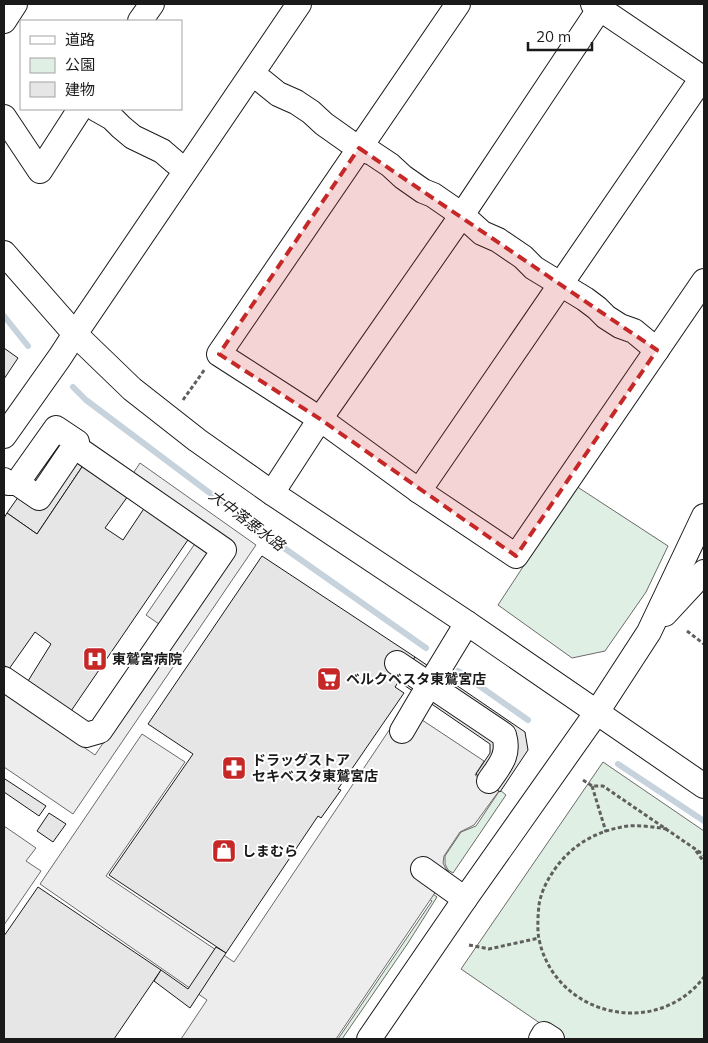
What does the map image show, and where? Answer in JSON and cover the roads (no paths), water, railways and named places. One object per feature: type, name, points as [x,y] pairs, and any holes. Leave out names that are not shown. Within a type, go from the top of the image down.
[{"type":"street","points":[[4,20],[15,4]]},
{"type":"street","points":[[141,20],[152,4]]},
{"type":"street","points":[[4,436],[10,412],[60,357],[299,4]]},
{"type":"street","points":[[458,4],[219,354],[320,419],[420,491],[516,556],[704,281]]},
{"type":"street","points":[[272,492],[320,419],[462,215],[596,6],[703,79],[420,491]]},
{"type":"street","points":[[262,81],[278,94],[296,102],[311,112],[324,124],[359,148],[372,153],[390,165],[423,191],[433,194],[462,215],[482,233],[498,240],[523,257],[534,268],[597,308],[606,317],[620,326],[634,331],[657,350]]},
{"type":"street","points":[[4,117],[40,171],[79,110]]},
{"type":"street","points":[[98,110],[112,118],[133,137],[162,151],[176,163]]},
{"type":"street","points":[[4,254],[75,334],[140,395],[197,440],[704,786]]},
{"type":"street","points":[[4,679],[86,735],[100,731],[224,550],[74,446],[77,442],[56,428],[10,481]]},
{"type":"street","points":[[369,1039],[597,712],[649,632],[704,516]]},
{"type":"street","points":[[649,632],[704,572]]},
{"type":"street","points":[[402,732],[467,623]]},
{"type":"street","points":[[397,663],[504,735],[507,745],[504,758],[489,781]]},
{"type":"street","points":[[423,869],[465,899]]},
{"type":"street","points":[[541,1039],[544,1034],[552,1039]]},
{"type":"waterway","name":"大中落悪水路","points":[[4,316],[28,346]]},
{"type":"waterway","name":"大中落悪水路","points":[[73,387],[86,400],[267,536],[426,648]]},
{"type":"waterway","name":"大中落悪水路","points":[[458,671],[528,720]]},
{"type":"waterway","name":"大中落悪水路","points":[[618,764],[704,821]]},
{"type":"place","name":"東鷲宮病院","points":[[95,659]]},
{"type":"place","name":"ベルクベスタ東鷲宮店","points":[[329,679]]},
{"type":"place","name":"ドラッグストア セキベスタ東鷲宮店","points":[[234,768]]},
{"type":"place","name":"しまむら","points":[[224,851]]}]
